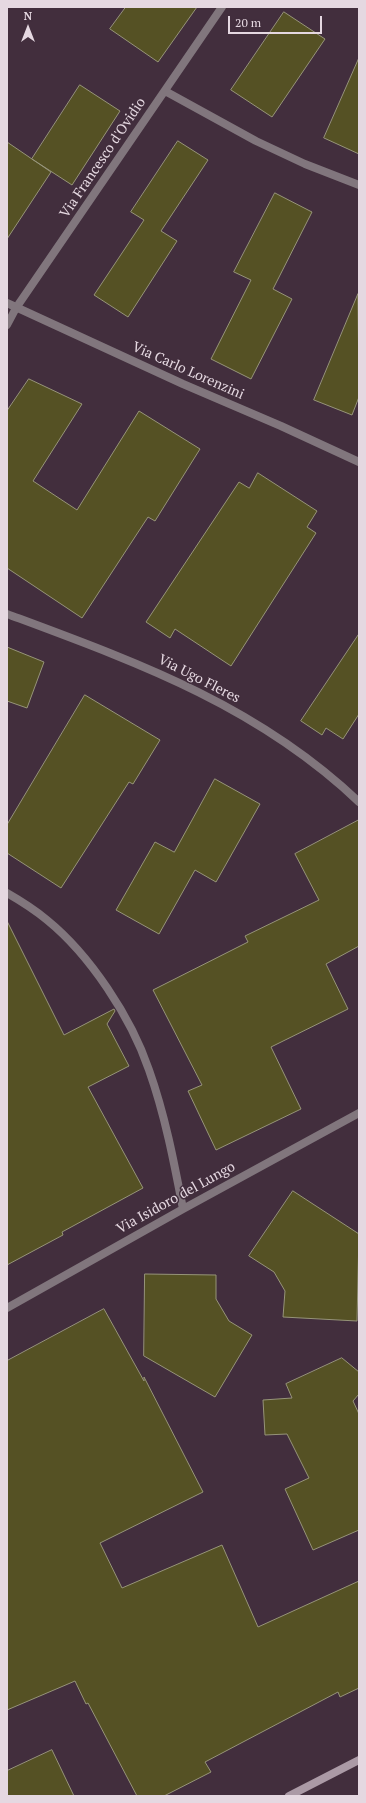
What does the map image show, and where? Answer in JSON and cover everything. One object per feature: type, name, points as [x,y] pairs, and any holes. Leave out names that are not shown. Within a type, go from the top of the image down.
[{"type":"main road","points":[[289,1796],[359,1760]]},
{"type":"street","name":"Via Francesco d'Ovidio","points":[[7,325],[16,308],[222,7]]},
{"type":"street","points":[[165,91],[256,141],[305,164],[359,185]]},
{"type":"street","name":"Via Carlo Lorenzini","points":[[7,303],[183,384],[359,462]]},
{"type":"street","name":"Via Ugo Fleres","points":[[7,614],[136,662],[196,690],[278,737],[302,754],[359,802]]},
{"type":"street","points":[[7,893],[47,919],[63,933],[103,980],[126,1021],[149,1068],[173,1157],[183,1209]]},
{"type":"street","name":"Via Isidoro del Lungo","points":[[7,1308],[183,1209],[359,1113]]},
{"type":"building","points":[[126,7],[197,7],[158,62],[110,29]]},
{"type":"building","points":[[284,12],[325,39],[272,117],[231,90]]},
{"type":"building","points":[[359,58],[359,154],[324,138]]},
{"type":"building","points":[[80,85],[120,111],[72,185],[32,159]]},
{"type":"building","points":[[178,141],[208,160],[161,231],[177,241],[128,317],[94,295],[144,220],[131,212]]},
{"type":"building","points":[[7,142],[51,172],[7,239]]},
{"type":"building","points":[[275,193],[312,212],[273,289],[292,299],[251,379],[211,359],[251,280],[234,272]]},
{"type":"building","points":[[358,294],[359,397],[352,415],[314,400]]},
{"type":"building","points":[[29,379],[82,404],[33,481],[77,510],[139,411],[200,449],[155,521],[148,517],[82,618],[7,568],[7,411]]},
{"type":"building","points":[[258,473],[317,511],[307,527],[316,533],[231,666],[175,629],[170,638],[146,622],[239,482],[249,488]]},
{"type":"building","points":[[359,634],[359,714],[343,739],[326,728],[322,735],[301,721]]},
{"type":"building","points":[[7,647],[44,662],[27,708],[7,701]]},
{"type":"building","points":[[85,695],[160,740],[133,784],[129,782],[61,888],[7,853],[7,825]]},
{"type":"building","points":[[215,779],[260,804],[216,882],[195,870],[159,934],[116,910],[155,842],[174,852]]},
{"type":"building","points":[[359,820],[359,946],[326,964],[348,1009],[271,1047],[301,1109],[216,1150],[188,1091],[202,1085],[153,990],[248,942],[245,936],[319,900],[295,854]]},
{"type":"building","points":[[7,921],[64,1035],[114,1009],[115,1011],[107,1024],[129,1066],[88,1087],[143,1188],[62,1232],[63,1235],[7,1265]]},
{"type":"building","points":[[293,1191],[359,1234],[357,1321],[283,1317],[285,1291],[274,1272],[249,1256]]},
{"type":"building","points":[[145,1274],[216,1275],[216,1299],[229,1321],[252,1335],[215,1397],[144,1356]]},
{"type":"building","points":[[104,1309],[144,1381],[144,1377],[203,1492],[100,1543],[122,1588],[222,1545],[258,1627],[359,1581],[359,1688],[340,1697],[338,1692],[205,1762],[211,1772],[164,1796],[137,1796],[88,1703],[86,1704],[75,1681],[7,1710],[7,1361]]},
{"type":"building","points":[[342,1358],[359,1372],[359,1394],[353,1401],[359,1414],[359,1530],[313,1550],[285,1489],[309,1478],[287,1434],[265,1435],[263,1400],[292,1398],[286,1384]]},
{"type":"building","points":[[52,1750],[74,1796],[7,1796],[7,1771]]}]
